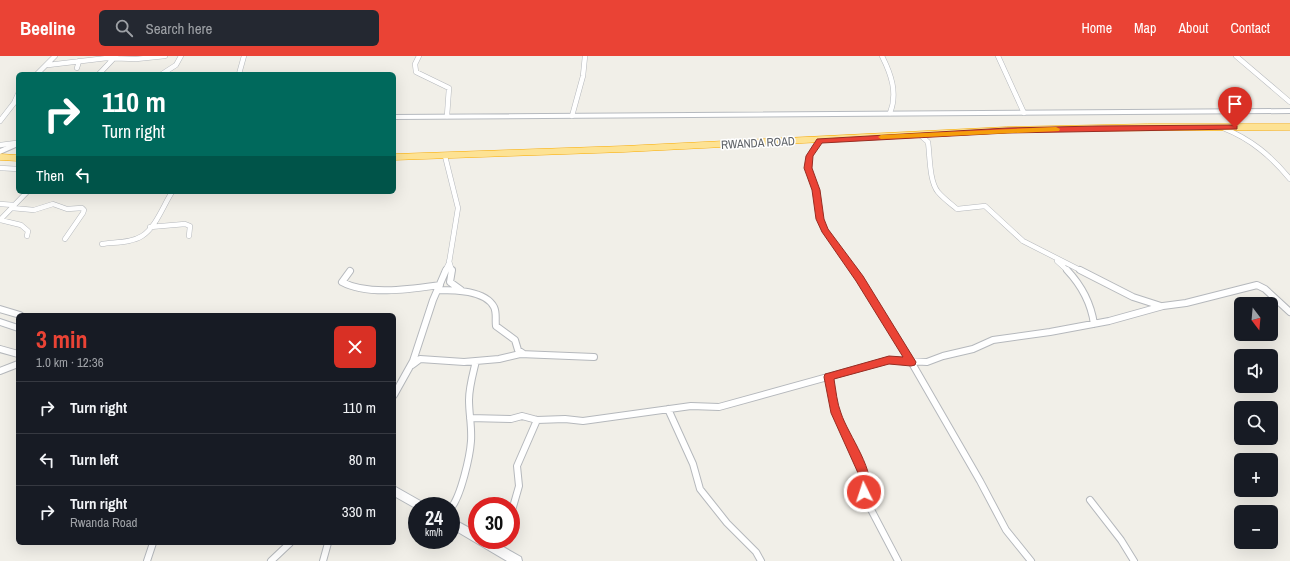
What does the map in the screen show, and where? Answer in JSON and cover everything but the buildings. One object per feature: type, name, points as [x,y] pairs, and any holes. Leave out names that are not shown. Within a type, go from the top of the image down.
[{"type":"highway","name":"RWANDA ROAD","points":[[396,157],[1053,129],[1290,127]]},
{"type":"highway","points":[[0,158],[16,158]]},
{"type":"street","points":[[39,72],[48,65],[55,56]]},
{"type":"street","points":[[48,65],[115,57],[164,56]]},
{"type":"street","points":[[166,72],[173,68],[180,60],[181,56]]},
{"type":"street","points":[[239,72],[244,56]]},
{"type":"street","points":[[412,56],[416,61]]},
{"type":"street","points":[[419,56],[414,67],[416,72],[449,88],[447,116]]},
{"type":"street","points":[[572,116],[582,76],[585,56]]},
{"type":"street","points":[[882,56],[889,69],[894,94],[894,105],[890,113]]},
{"type":"street","points":[[998,56],[1024,113]]},
{"type":"street","points":[[1236,56],[1290,102]]},
{"type":"street","points":[[101,72],[115,57]]},
{"type":"street","points":[[78,68],[79,61]]},
{"type":"street","points":[[0,121],[16,103]]},
{"type":"street","points":[[396,117],[1290,111]]},
{"type":"street","points":[[1222,128],[1251,140],[1262,148],[1290,179]]},
{"type":"street","points":[[920,135],[928,142],[930,158],[929,165],[936,189],[955,208],[985,206],[1016,236],[1034,247],[1140,300],[1164,306]]},
{"type":"street","points":[[819,140],[809,156],[808,168],[816,190],[820,219],[824,230],[860,279],[911,362],[980,481],[1006,530],[1031,561]]},
{"type":"street","points":[[0,145],[16,143]]},
{"type":"street","points":[[0,152],[16,144]]},
{"type":"street","points":[[396,392],[411,366],[449,261],[458,208],[445,156]]},
{"type":"street","points":[[0,168],[16,169]]},
{"type":"street","points":[[25,194],[0,220],[21,225],[28,231],[27,236]]},
{"type":"street","points":[[102,244],[141,237],[150,227],[171,194]]},
{"type":"street","points":[[0,204],[34,210],[53,204],[65,208],[82,208],[84,210],[83,213],[65,239]]},
{"type":"street","points":[[150,227],[185,224],[190,226],[189,236]]},
{"type":"street","points":[[1048,253],[1066,269],[1081,287],[1090,303],[1094,324]]},
{"type":"street","points":[[449,261],[452,271],[450,282],[464,292]]},
{"type":"street","points":[[350,270],[342,282],[350,286],[384,290],[439,288],[464,292],[487,300],[492,304],[496,315],[496,326],[515,340],[518,350],[525,355]]},
{"type":"street","points":[[470,418],[511,418],[522,416],[537,420],[565,419],[593,421],[668,409],[704,406],[719,407],[889,360],[927,362],[943,356],[973,349],[993,340],[1094,324],[1164,306],[1186,303],[1257,285],[1265,289],[1290,312]]},
{"type":"street","points":[[0,309],[16,314]]},
{"type":"street","points":[[0,322],[16,327]]},
{"type":"street","points":[[0,349],[16,353]]},
{"type":"street","points":[[411,366],[420,359],[464,362],[499,359],[514,355],[577,355],[594,357]]},
{"type":"street","points":[[457,497],[465,473],[472,437],[470,418],[471,382],[476,361]]},
{"type":"street","points":[[0,371],[16,365]]},
{"type":"street","points":[[829,377],[836,413],[863,473],[866,500],[898,561]]},
{"type":"street","points":[[668,409],[693,464],[700,489],[727,523],[756,552],[761,561]]},
{"type":"street","points":[[516,497],[519,486],[517,466],[537,420]]},
{"type":"street","points":[[396,492],[408,499]]},
{"type":"street","points":[[1090,500],[1121,540],[1134,561]]},
{"type":"street","points":[[147,561],[152,545]]},
{"type":"street","points":[[271,561],[288,545]]},
{"type":"street","points":[[323,561],[327,545]]},
{"type":"street","points":[[503,549],[517,561]]},
{"type":"slow traffic","points":[[881,137],[1007,130],[1056,129]]},
{"type":"route","points":[[864,492],[863,473],[836,413],[831,394],[829,377],[889,360],[911,362],[860,279],[824,230],[820,219],[816,190],[808,168],[809,156],[819,140],[1007,130],[1098,128],[1235,128]]}]
